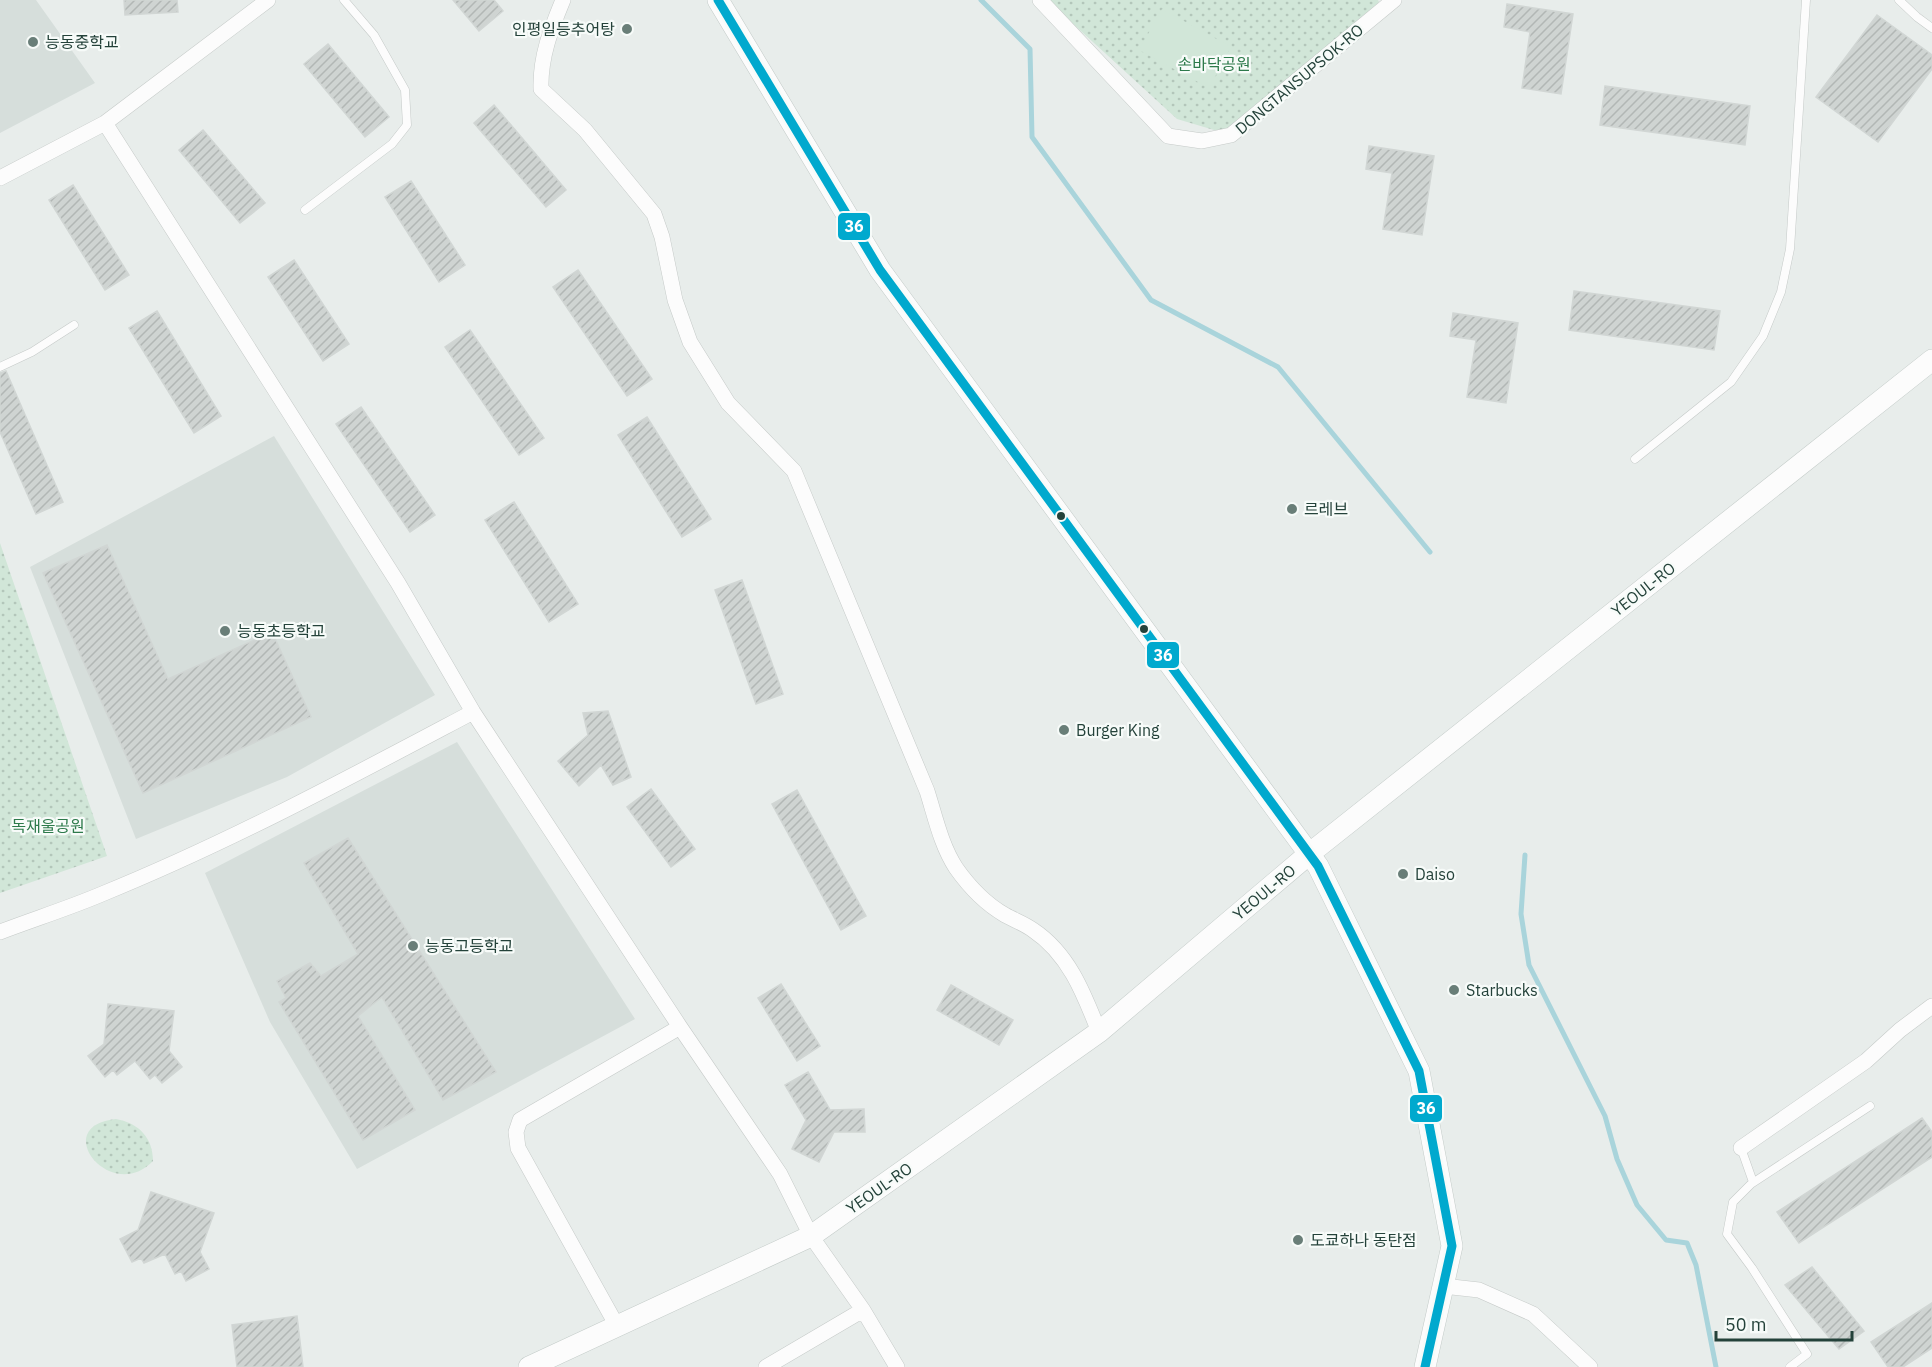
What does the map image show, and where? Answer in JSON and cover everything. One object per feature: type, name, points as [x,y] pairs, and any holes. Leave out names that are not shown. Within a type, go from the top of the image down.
[{"type":"street","points":[[0,178],[105,123],[268,0]]},
{"type":"street","points":[[563,0],[550,31],[540,69],[541,89],[585,130],[654,214],[662,237],[675,300],[690,342],[728,403],[794,471],[927,791],[941,836],[955,867],[979,895],[1003,914],[1034,930],[1060,953],[1081,987],[1099,1032]]},
{"type":"street","points":[[718,0],[880,270],[1318,866],[1419,1071],[1452,1246],[1425,1367]]},
{"type":"street","name":"DONGTANSUPSOK-RO","points":[[1040,0],[1168,136],[1202,141],[1231,135],[1394,0]]},
{"type":"street","points":[[105,123],[398,583],[473,712],[680,1027],[780,1174],[811,1236],[863,1311],[897,1367]]},
{"type":"street","name":"YEOUL-RO","points":[[529,1367],[811,1236],[1099,1032],[1309,854],[1932,360]]},
{"type":"street","points":[[0,932],[102,894],[212,845],[319,793],[473,712]]},
{"type":"street","points":[[1741,1148],[1866,1061],[1900,1030],[1932,1006]]},
{"type":"street","points":[[617,1326],[518,1148],[516,1132],[520,1120],[680,1027]]},
{"type":"street","points":[[1443,1286],[1479,1290],[1533,1314],[1590,1367]]},
{"type":"street","points":[[766,1367],[863,1311]]},
{"type":"lane","points":[[305,210],[392,144],[407,125],[405,90],[374,35],[344,0]]},
{"type":"lane","points":[[1635,459],[1731,382],[1763,336],[1781,292],[1790,249],[1806,0]]},
{"type":"lane","points":[[1899,0],[1932,28]]},
{"type":"lane","points":[[0,367],[32,352],[74,325]]},
{"type":"lane","points":[[1790,1367],[1807,1354],[1752,1268],[1727,1234],[1734,1203],[1754,1182],[1870,1106]]},
{"type":"lane","points":[[1741,1148],[1754,1182]]},
{"type":"shaded area","name":"능동중학교","points":[[0,0],[36,0],[95,83],[0,133]]},
{"type":"shaded area","name":"능동초등학교","points":[[274,436],[435,695],[287,777],[136,839],[30,567]]},
{"type":"shaded area","name":"능동고등학교","points":[[457,742],[635,1019],[357,1169],[270,1022],[205,873]]},
{"type":"green space","name":"손바닥공원","points":[[1047,0],[1378,0],[1379,2],[1231,135],[1177,119]]},
{"type":"green space","points":[[1162,9],[1231,47],[1209,88],[1139,50]]},
{"type":"green space","name":"독재울공원","points":[[0,543],[107,856],[0,893]]},
{"type":"green space","points":[[116,1119],[138,1128],[150,1145],[153,1161],[137,1172],[120,1174],[105,1169],[93,1159],[87,1147],[87,1135],[96,1125]]},
{"type":"building","points":[[124,0],[177,0],[178,12],[125,15]]},
{"type":"building","points":[[453,0],[494,0],[503,11],[479,31]]},
{"type":"building","points":[[1507,4],[1573,14],[1561,94],[1522,88],[1530,32],[1504,27]]},
{"type":"building","points":[[1877,15],[1932,55],[1932,69],[1878,142],[1816,97]]},
{"type":"building","points":[[328,44],[389,117],[365,137],[304,64]]},
{"type":"building","points":[[1605,86],[1750,106],[1745,145],[1600,125]]},
{"type":"building","points":[[494,105],[566,190],[546,207],[474,123]]},
{"type":"building","points":[[203,130],[265,203],[240,223],[179,150]]},
{"type":"building","points":[[1369,146],[1434,156],[1422,235],[1383,229],[1392,173],[1366,169]]},
{"type":"building","points":[[411,181],[465,265],[439,282],[385,197]]},
{"type":"building","points":[[73,185],[129,275],[105,290],[49,200]]},
{"type":"building","points":[[294,260],[349,344],[323,361],[268,277]]},
{"type":"building","points":[[578,270],[652,379],[627,396],[553,287]]},
{"type":"building","points":[[1574,291],[1720,311],[1714,350],[1569,330]]},
{"type":"building","points":[[157,311],[221,416],[194,433],[129,328]]},
{"type":"building","points":[[1453,313],[1518,323],[1506,403],[1467,397],[1476,340],[1450,336]]},
{"type":"building","points":[[470,330],[544,438],[519,455],[445,347]]},
{"type":"building","points":[[6,371],[63,502],[36,514],[0,432],[0,373]]},
{"type":"building","points":[[361,407],[435,515],[410,532],[336,424]]},
{"type":"building","points":[[647,417],[711,519],[682,537],[618,435]]},
{"type":"building","points":[[514,502],[578,604],[549,622],[485,520]]},
{"type":"building","name":"능동초등학교","points":[[107,545],[168,679],[272,632],[311,717],[143,793],[43,573]]},
{"type":"building","points":[[742,580],[783,694],[756,704],[715,590]]},
{"type":"building","points":[[608,711],[631,777],[613,785],[601,765],[579,786],[558,761],[588,735],[583,713]]},
{"type":"building","points":[[651,789],[695,849],[671,867],[627,807]]},
{"type":"building","points":[[797,790],[866,916],[841,930],[772,804]]},
{"type":"building","name":"능동고등학교","points":[[348,838],[496,1072],[443,1100],[382,997],[358,1016],[415,1110],[363,1140],[279,1002],[286,998],[277,981],[310,963],[321,976],[358,954],[304,863]]},
{"type":"building","points":[[781,984],[820,1046],[797,1061],[758,998]]},
{"type":"building","points":[[951,985],[1013,1020],[999,1045],[937,1010]]},
{"type":"building","points":[[108,1004],[174,1011],[169,1051],[182,1067],[162,1083],[155,1075],[150,1079],[135,1061],[117,1075],[113,1070],[105,1077],[88,1056],[104,1044]]},
{"type":"building","points":[[808,1072],[830,1110],[864,1109],[865,1132],[834,1132],[819,1162],[792,1149],[806,1120],[785,1085]]},
{"type":"building","points":[[1922,1118],[1932,1132],[1932,1157],[1799,1243],[1777,1212]]},
{"type":"building","points":[[151,1192],[214,1213],[200,1252],[209,1269],[186,1281],[181,1271],[175,1274],[165,1254],[144,1263],[141,1258],[132,1262],[120,1239],[138,1230]]},
{"type":"building","points":[[1812,1267],[1864,1331],[1839,1349],[1785,1285]]},
{"type":"building","points":[[1932,1303],[1932,1348],[1903,1367],[1888,1367],[1871,1342]]},
{"type":"building","points":[[297,1316],[303,1367],[237,1367],[232,1325]]},
{"type":"waterway","points":[[981,0],[1030,49],[1032,137],[1151,300],[1278,367],[1430,552]]},
{"type":"waterway","points":[[1525,855],[1521,914],[1529,965],[1605,1116],[1617,1159],[1637,1205],[1666,1240],[1687,1243],[1696,1265],[1716,1367]]},
{"type":"transit line","name":"36","points":[[718,0],[880,270],[1318,866],[1419,1071],[1452,1246],[1425,1367]]},
{"type":"place","name":"인평일등추어탕","points":[[627,29]]},
{"type":"place","name":"능동중학교","points":[[33,42]]},
{"type":"place","name":"르레브","points":[[1292,509]]},
{"type":"place","name":"능동초등학교","points":[[225,631]]},
{"type":"place","name":"Burger King","points":[[1064,730]]},
{"type":"place","name":"Daiso","points":[[1403,874]]},
{"type":"place","name":"능동고등학교","points":[[413,946]]},
{"type":"place","name":"Starbucks","points":[[1454,990]]},
{"type":"place","name":"도쿄하나 동탄점","points":[[1298,1240]]}]
